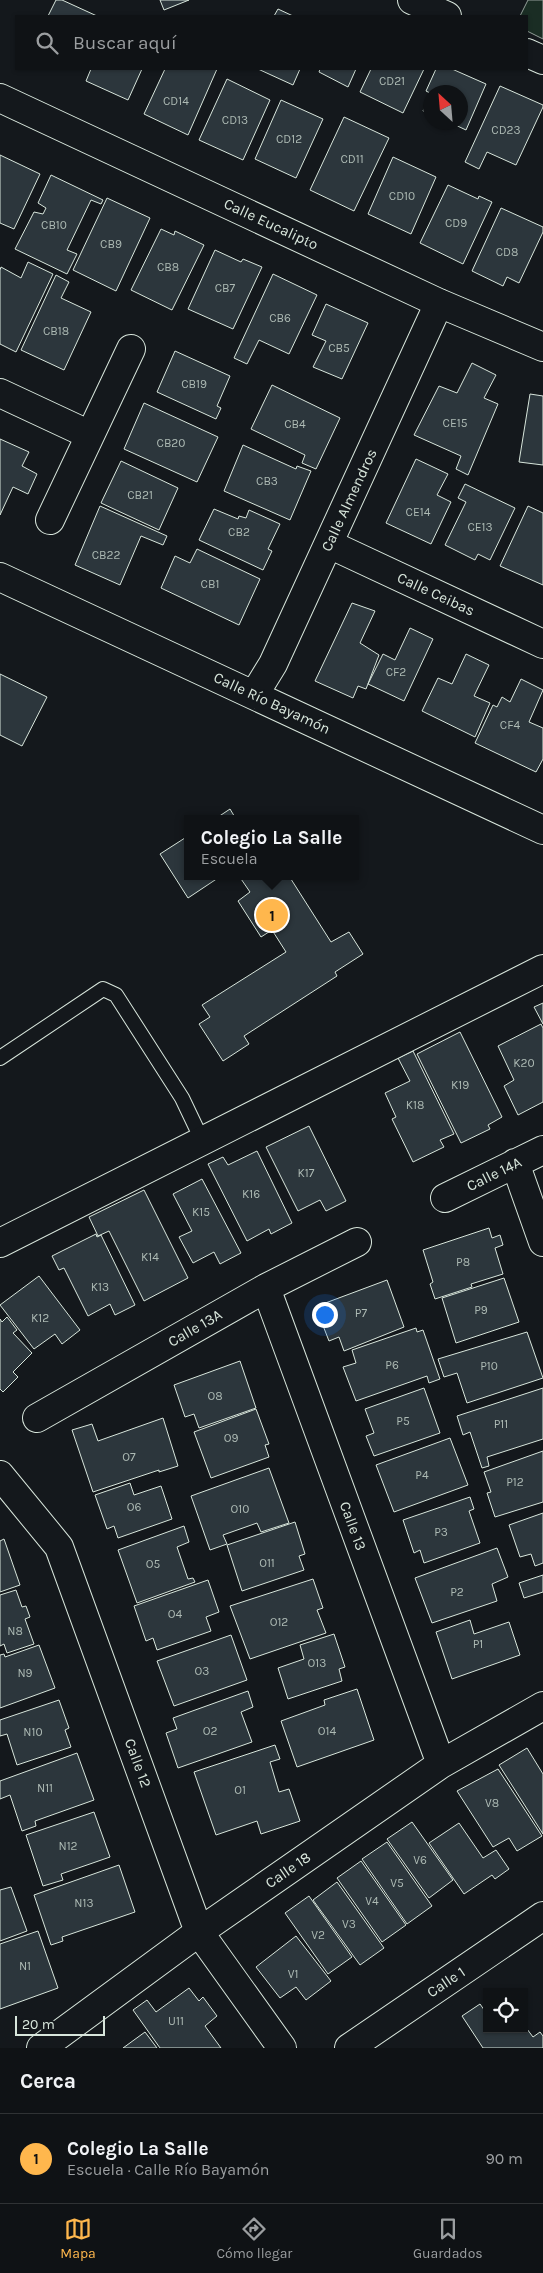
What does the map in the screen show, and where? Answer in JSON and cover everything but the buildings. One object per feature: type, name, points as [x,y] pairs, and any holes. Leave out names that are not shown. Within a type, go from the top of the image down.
[{"type":"street","points":[[412,0],[445,15]]},
{"type":"street","points":[[528,52],[543,60]]},
{"type":"street","name":"Calle Eucalipto","points":[[0,98],[439,303],[543,348]]},
{"type":"street","name":"Calle Almendros","points":[[254,695],[273,664],[439,303]]},
{"type":"street","points":[[50,520],[130,349]]},
{"type":"street","points":[[0,393],[90,435]]},
{"type":"street","name":"Calle Ceibas","points":[[329,544],[543,644]]},
{"type":"street","name":"Calle Río Bayamón","points":[[0,576],[543,830]]},
{"type":"street","points":[[0,1243],[543,969]]},
{"type":"street","name":"Calle 14A","points":[[445,1198],[543,1150]]},
{"type":"street","points":[[515,1163],[543,1242]]},
{"type":"street","name":"Calle 13A","points":[[37,1418],[266,1288],[357,1242]]},
{"type":"street","name":"Calle 13","points":[[266,1288],[441,1764]]},
{"type":"street","name":"Calle 12","points":[[0,1475],[59,1547],[199,1932],[282,2048]]},
{"type":"street","name":"Calle 18","points":[[41,2048],[199,1932],[441,1764],[543,1706]]},
{"type":"street","name":"Calle 1","points":[[349,2048],[543,1916]]},
{"type":"lane","points":[[0,1058],[103,989],[116,996],[182,1098],[202,1140]]},
{"type":"green space","points":[[528,0],[543,0],[543,39],[528,32],[528,15],[520,15]]},
{"type":"place","name":"Colegio La Salle","points":[[272,915]]}]
